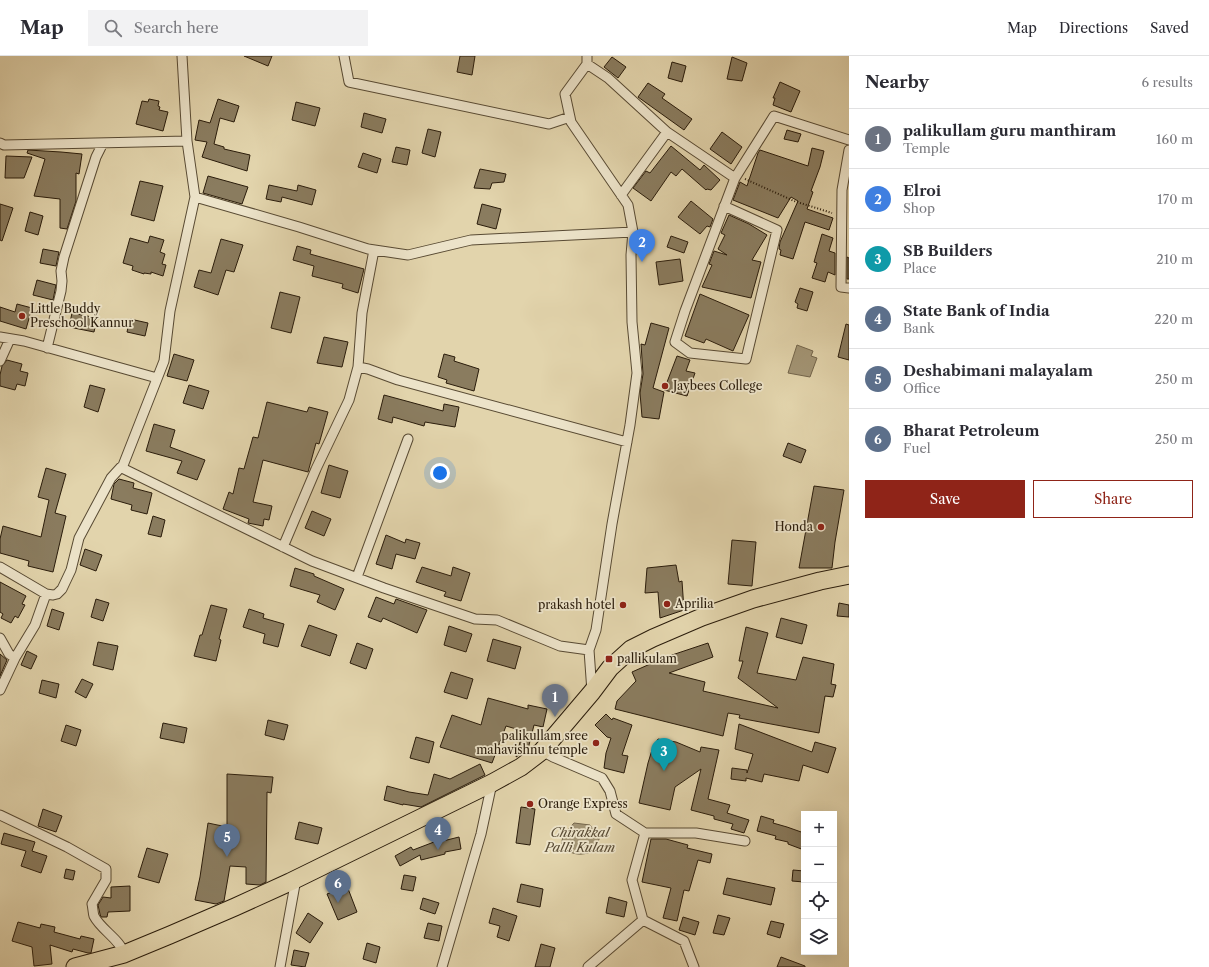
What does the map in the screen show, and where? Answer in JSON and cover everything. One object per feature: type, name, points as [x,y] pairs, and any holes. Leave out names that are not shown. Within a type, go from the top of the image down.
[{"type":"highway","points":[[75,967],[124,954],[296,879],[492,783],[521,767],[542,751],[592,692],[610,668],[631,649],[702,616],[753,599],[820,581],[849,575]]},
{"type":"street","points":[[0,567],[46,594],[57,594],[62,589],[71,570],[79,538],[111,478],[120,467],[122,468],[164,361],[170,311],[195,197],[187,141],[182,56]]},
{"type":"street","points":[[344,56],[349,82],[549,124],[570,117]]},
{"type":"street","points":[[592,692],[589,650],[596,630],[637,373],[632,322],[631,254],[633,232],[628,205],[571,122],[565,94],[587,60],[667,132],[736,177]]},
{"type":"street","points":[[724,206],[777,230],[746,359],[690,353],[675,342],[685,311],[724,206],[736,177],[774,116],[849,140]]},
{"type":"street","points":[[621,195],[667,132]]},
{"type":"street","points":[[0,143],[4,145],[187,141]]},
{"type":"street","points":[[47,348],[60,297],[62,281],[61,271],[64,257],[96,157],[103,143]]},
{"type":"street","points":[[849,150],[842,190],[841,216],[841,287],[849,288]]},
{"type":"street","points":[[195,197],[299,227],[368,249],[408,255],[471,240],[633,232]]},
{"type":"street","points":[[283,547],[316,469],[350,400],[358,368],[362,313],[374,250]]},
{"type":"street","points":[[0,337],[47,348],[157,378]]},
{"type":"street","points":[[0,362],[10,339]]},
{"type":"street","points":[[358,368],[368,369],[398,380],[627,442]]},
{"type":"street","points":[[357,577],[408,439]]},
{"type":"street","points":[[122,468],[312,562],[475,619],[497,620],[560,646],[589,650]]},
{"type":"street","points":[[0,690],[15,658],[35,625],[46,594]]},
{"type":"street","points":[[0,638],[9,654],[15,658]]},
{"type":"street","points":[[542,751],[602,778],[610,791],[616,814],[645,832],[696,832],[745,841]]},
{"type":"street","points":[[442,967],[481,834],[492,783]]},
{"type":"street","points":[[0,815],[67,847],[106,869],[106,880],[92,904],[94,916],[108,934],[122,948],[124,954]]},
{"type":"street","points":[[645,832],[632,880],[643,920],[684,941],[694,967]]},
{"type":"street","points":[[280,967],[296,879]]},
{"type":"street","points":[[588,967],[643,920]]},
{"type":"path","points":[[736,177],[794,201],[841,216]]},
{"type":"water","points":[[797,345],[813,351],[811,356],[817,358],[810,377],[788,373]]},
{"type":"water","name":"Chirakkal Palli Kulam","points":[[574,823],[590,825],[600,837],[594,851],[585,854],[578,854],[561,848],[563,835]]},
{"type":"building","points":[[244,56],[272,56],[268,66]]},
{"type":"building","points":[[460,56],[475,56],[472,75],[457,72]]},
{"type":"building","points":[[612,57],[626,67],[618,78],[604,67]]},
{"type":"building","points":[[732,57],[747,63],[742,81],[727,79]]},
{"type":"building","points":[[672,62],[686,66],[682,82],[668,78]]},
{"type":"building","points":[[780,82],[800,91],[791,112],[773,105],[775,98],[773,98]]},
{"type":"building","points":[[648,83],[665,94],[662,98],[692,119],[684,130],[638,97]]},
{"type":"building","points":[[149,99],[159,101],[159,110],[168,112],[163,131],[136,124],[142,101],[148,102]]},
{"type":"building","points":[[218,99],[239,106],[234,122],[220,118],[214,144],[224,147],[224,149],[250,155],[247,171],[202,157],[207,142],[195,140],[199,120],[210,123]]},
{"type":"building","points":[[296,102],[320,108],[315,126],[292,120]]},
{"type":"building","points":[[364,113],[386,119],[382,133],[361,127]]},
{"type":"building","points":[[428,129],[441,132],[435,157],[422,153]]},
{"type":"building","points":[[787,130],[801,134],[798,142],[784,139]]},
{"type":"building","points":[[722,132],[742,147],[731,164],[710,149]]},
{"type":"building","points":[[671,146],[700,170],[704,165],[720,180],[711,190],[706,190],[682,169],[676,176],[671,172],[651,201],[633,188],[646,171],[650,173]]},
{"type":"building","points":[[396,147],[410,150],[407,165],[392,162]]},
{"type":"building","points":[[812,148],[824,151],[811,191],[813,192],[807,209],[833,218],[829,230],[805,222],[793,259],[780,255],[781,250],[779,249],[780,242],[798,201],[791,197],[778,218],[733,200],[740,182],[747,186],[760,150],[808,166]]},
{"type":"building","points":[[28,150],[82,154],[79,174],[76,173],[76,201],[67,229],[60,228],[60,199],[34,196],[45,159],[27,153]]},
{"type":"building","points":[[363,153],[381,159],[377,173],[358,167]]},
{"type":"building","points":[[6,156],[32,157],[24,178],[5,178]]},
{"type":"building","points":[[480,169],[506,174],[504,182],[492,183],[490,189],[474,188]]},
{"type":"building","points":[[208,176],[248,187],[242,204],[203,193]]},
{"type":"building","points":[[140,181],[163,186],[154,221],[131,215]]},
{"type":"building","points":[[269,185],[297,191],[298,185],[316,190],[312,205],[282,197],[281,202],[266,199]]},
{"type":"building","points":[[691,201],[713,219],[710,227],[707,226],[700,234],[678,217]]},
{"type":"building","points":[[0,204],[13,208],[2,241],[0,240]]},
{"type":"building","points":[[482,204],[501,209],[496,229],[477,224]]},
{"type":"building","points":[[30,212],[43,216],[38,235],[25,231]]},
{"type":"building","points":[[729,215],[749,224],[767,235],[752,260],[761,262],[751,298],[702,287],[712,265],[709,264],[714,251],[727,255],[718,249],[725,235],[721,233]]},
{"type":"building","points":[[822,234],[833,238],[829,251],[835,253],[835,275],[828,272],[825,282],[812,278],[817,263],[814,262]]},
{"type":"building","points":[[150,236],[164,240],[160,252],[165,254],[162,264],[166,265],[163,276],[151,272],[151,274],[144,274],[132,270],[133,266],[123,263],[130,238],[148,243]]},
{"type":"building","points":[[671,236],[688,242],[684,253],[667,247]]},
{"type":"building","points":[[221,239],[243,245],[234,272],[226,270],[218,295],[194,287],[199,270],[211,273]]},
{"type":"building","points":[[297,246],[311,250],[310,254],[364,269],[358,293],[342,288],[343,284],[312,276],[314,266],[293,260]]},
{"type":"building","points":[[43,249],[59,252],[56,266],[40,263]]},
{"type":"building","points":[[847,257],[849,258],[849,279],[847,279]]},
{"type":"building","points":[[680,259],[683,281],[659,285],[656,262]]},
{"type":"building","points":[[37,280],[56,285],[53,300],[33,295]]},
{"type":"building","points":[[800,288],[813,292],[807,311],[797,308],[798,304],[795,302]]},
{"type":"building","points":[[280,292],[300,297],[291,333],[271,328]]},
{"type":"building","points":[[700,294],[749,315],[733,351],[706,339],[704,343],[685,336]]},
{"type":"building","name":"Little Buddy Preschool Kannur","points":[[17,304],[32,308],[26,329],[0,321],[0,307],[15,312]]},
{"type":"building","points":[[72,313],[97,318],[94,332],[69,327]]},
{"type":"building","points":[[130,319],[148,323],[145,336],[127,332]]},
{"type":"building","points":[[651,323],[669,328],[653,388],[664,392],[659,419],[642,417],[640,393],[643,374],[641,344],[645,345]]},
{"type":"building","points":[[846,324],[849,325],[849,360],[838,357]]},
{"type":"building","points":[[324,337],[348,342],[342,367],[317,363]]},
{"type":"building","points":[[174,354],[194,360],[187,381],[167,376]]},
{"type":"building","points":[[444,354],[455,357],[454,361],[479,369],[474,391],[446,383],[447,380],[438,377]]},
{"type":"building","points":[[677,356],[690,360],[686,371],[695,373],[687,396],[664,390]]},
{"type":"building","points":[[7,360],[22,364],[20,371],[28,373],[25,386],[17,384],[15,390],[0,386],[2,366]]},
{"type":"building","points":[[90,385],[105,389],[98,412],[84,407]]},
{"type":"building","points":[[189,385],[209,391],[203,409],[183,403]]},
{"type":"building","points":[[384,395],[443,411],[444,404],[459,407],[455,427],[425,422],[424,426],[393,417],[392,423],[378,419]]},
{"type":"building","points":[[267,402],[307,412],[309,407],[328,412],[319,444],[316,443],[308,472],[263,460],[253,502],[272,506],[269,520],[264,519],[263,526],[248,523],[249,519],[223,509],[229,492],[233,494],[239,468],[244,469],[253,437],[258,438]]},
{"type":"building","points":[[154,424],[175,430],[170,447],[205,460],[197,480],[177,473],[182,461],[146,451]]},
{"type":"building","points":[[788,443],[806,450],[801,463],[783,456]]},
{"type":"building","points":[[329,465],[348,471],[340,498],[321,493]]},
{"type":"building","points":[[46,468],[66,474],[55,513],[66,516],[53,572],[28,566],[29,561],[0,553],[0,539],[3,526],[41,537],[49,500],[38,497]]},
{"type":"building","points":[[119,479],[134,483],[133,488],[152,493],[147,514],[131,510],[132,505],[111,499],[114,484]]},
{"type":"building","name":"Honda","points":[[814,486],[844,490],[832,568],[799,568]]},
{"type":"building","points":[[312,511],[331,519],[324,536],[305,528]]},
{"type":"building","points":[[153,516],[165,520],[161,537],[148,534]]},
{"type":"building","points":[[386,535],[405,543],[406,539],[420,543],[415,559],[396,554],[392,569],[376,564]]},
{"type":"building","points":[[732,540],[756,542],[752,586],[728,584]]},
{"type":"building","points":[[85,549],[102,555],[96,571],[80,565]]},
{"type":"building","points":[[676,565],[679,582],[682,581],[684,610],[660,618],[658,592],[645,593],[647,568]]},
{"type":"building","points":[[422,567],[451,576],[453,567],[470,573],[461,601],[444,596],[446,592],[416,582]]},
{"type":"building","points":[[295,568],[314,574],[314,576],[344,589],[335,610],[317,602],[320,595],[290,586]]},
{"type":"building","points":[[0,582],[26,596],[22,604],[25,605],[18,618],[15,616],[11,623],[1,618],[3,614],[0,612]]},
{"type":"building","points":[[376,597],[394,604],[396,599],[427,610],[417,633],[383,618],[381,622],[368,617]]},
{"type":"building","points":[[96,599],[109,603],[103,621],[91,617]]},
{"type":"building","points":[[839,603],[849,605],[849,617],[837,616]]},
{"type":"building","points":[[211,605],[227,609],[219,639],[221,640],[216,661],[194,656]]},
{"type":"building","points":[[52,609],[64,613],[59,630],[47,626]]},
{"type":"building","points":[[249,609],[264,614],[263,618],[284,624],[278,647],[263,643],[265,634],[243,627]]},
{"type":"building","points":[[781,618],[807,625],[802,644],[776,637]]},
{"type":"building","points":[[309,625],[337,635],[330,656],[301,646]]},
{"type":"building","points":[[449,626],[472,634],[466,652],[444,645]]},
{"type":"building","points":[[746,627],[768,633],[757,673],[796,680],[803,657],[834,664],[831,684],[836,685],[833,697],[825,696],[819,733],[739,718],[740,715],[728,713],[723,736],[615,709],[617,701],[636,681],[632,672],[666,657],[708,643],[713,657],[669,673],[705,682],[703,691],[778,708],[738,678],[743,661],[739,661]]},
{"type":"building","points":[[493,639],[521,647],[515,669],[487,661]]},
{"type":"building","points":[[98,642],[118,646],[113,670],[93,665]]},
{"type":"building","points":[[357,643],[373,649],[366,669],[350,663]]},
{"type":"building","points":[[27,651],[37,656],[31,669],[21,665]]},
{"type":"building","points":[[0,654],[7,660],[0,676]]},
{"type":"building","points":[[451,672],[473,679],[467,699],[444,692]]},
{"type":"building","points":[[82,679],[93,684],[86,698],[75,692]]},
{"type":"building","points":[[42,680],[59,684],[56,698],[39,693]]},
{"type":"building","points":[[488,698],[528,709],[528,705],[547,709],[543,727],[534,725],[528,749],[516,757],[523,731],[506,726],[492,763],[440,747],[452,715],[481,725]]},
{"type":"building","points":[[606,714],[612,720],[613,718],[632,725],[622,755],[628,756],[624,773],[604,768],[606,753],[611,738],[607,737],[595,725]]},
{"type":"building","points":[[268,720],[288,725],[284,740],[265,735]]},
{"type":"building","points":[[163,723],[187,728],[184,743],[160,738]]},
{"type":"building","points":[[739,724],[812,752],[815,742],[836,748],[828,773],[803,765],[799,781],[764,774],[762,782],[746,778],[746,781],[731,779],[732,768],[747,770],[747,773],[753,754],[735,749]]},
{"type":"building","points":[[66,725],[81,730],[76,746],[61,741]]},
{"type":"building","points":[[416,737],[434,742],[429,763],[410,758]]},
{"type":"building","points":[[658,739],[676,742],[700,752],[701,747],[719,750],[708,799],[730,805],[727,813],[749,820],[744,833],[731,829],[733,824],[714,819],[714,816],[691,810],[701,769],[675,787],[670,810],[639,803],[648,763],[652,750]]},
{"type":"building","points":[[480,764],[485,775],[421,807],[403,805],[384,800],[387,786],[428,795],[434,774],[450,779]]},
{"type":"building","points":[[227,774],[273,777],[271,793],[267,792],[266,882],[260,885],[246,884],[246,867],[230,866],[224,901],[216,904],[195,900],[208,823],[227,827]]},
{"type":"building","points":[[521,807],[535,809],[530,845],[516,843]]},
{"type":"building","points":[[43,809],[62,816],[56,832],[38,826]]},
{"type":"building","points":[[761,816],[774,820],[773,823],[801,832],[801,849],[788,844],[788,842],[775,839],[776,836],[757,831]]},
{"type":"building","points":[[299,822],[322,828],[318,844],[295,839]]},
{"type":"building","points":[[4,833],[35,842],[32,851],[47,856],[41,873],[21,866],[26,851],[1,844]]},
{"type":"building","points":[[459,837],[461,849],[445,852],[445,854],[421,860],[420,855],[400,866],[395,856],[411,847],[413,850],[434,842],[433,840],[443,839],[443,841]]},
{"type":"building","points":[[651,839],[666,839],[688,845],[687,848],[712,854],[710,863],[698,860],[689,891],[684,890],[677,921],[663,918],[671,888],[642,882]]},
{"type":"building","points":[[147,848],[168,854],[159,883],[138,877]]},
{"type":"building","points":[[66,869],[75,871],[73,880],[64,878]]},
{"type":"building","points":[[793,870],[801,871],[801,882],[792,881]]},
{"type":"building","points":[[404,875],[416,877],[413,891],[401,889]]},
{"type":"building","points":[[727,878],[775,888],[771,905],[723,894]]},
{"type":"building","points":[[521,884],[543,889],[540,907],[517,902]]},
{"type":"building","points":[[130,886],[130,911],[108,912],[107,917],[101,917],[98,905],[103,897],[111,898],[111,887]]},
{"type":"building","points":[[347,886],[357,912],[338,920],[327,894]]},
{"type":"building","points":[[609,897],[627,902],[624,917],[606,913]]},
{"type":"building","points":[[423,898],[439,903],[435,914],[420,909]]},
{"type":"building","points":[[493,908],[517,916],[509,941],[497,937],[500,926],[489,923]]},
{"type":"building","points":[[308,913],[323,923],[310,943],[296,933]]},
{"type":"building","points":[[718,915],[730,918],[724,935],[713,933]]},
{"type":"building","points":[[683,917],[699,922],[695,935],[679,930]]},
{"type":"building","points":[[771,921],[784,924],[780,938],[767,934]]},
{"type":"building","points":[[18,922],[40,928],[41,924],[55,927],[54,932],[80,939],[81,936],[94,939],[91,953],[73,949],[72,952],[50,945],[52,964],[34,966],[32,947],[12,941]]},
{"type":"building","points":[[428,923],[442,926],[439,941],[424,938]]},
{"type":"building","points":[[367,943],[380,947],[376,963],[363,959]]},
{"type":"building","points":[[541,944],[555,948],[550,967],[535,967]]},
{"type":"building","points":[[294,950],[309,953],[305,967],[291,965]]},
{"type":"building","points":[[781,957],[805,966],[805,967],[777,967]]},
{"type":"place","name":"Elroi","points":[[642,262]]},
{"type":"place","name":"Little Buddy Preschool Kannur","points":[[22,316]]},
{"type":"place","name":"Jaybees College","points":[[665,386]]},
{"type":"place","name":"Honda","points":[[821,527]]},
{"type":"place","name":"Aprilia","points":[[667,604]]},
{"type":"place","name":"prakash hotel","points":[[623,605]]},
{"type":"place","name":"pallikulam","points":[[609,659]]},
{"type":"place","name":"palikullam guru manthiram","points":[[555,717]]},
{"type":"place","name":"palikullam sree mahavishnu temple","points":[[596,743]]},
{"type":"place","name":"SB Builders","points":[[664,771]]},
{"type":"place","name":"Orange Express","points":[[530,804]]},
{"type":"place","name":"State Bank of India","points":[[438,850]]},
{"type":"place","name":"Deshabimani malayalam","points":[[227,857]]},
{"type":"place","name":"Bharat Petroleum","points":[[338,903]]}]
